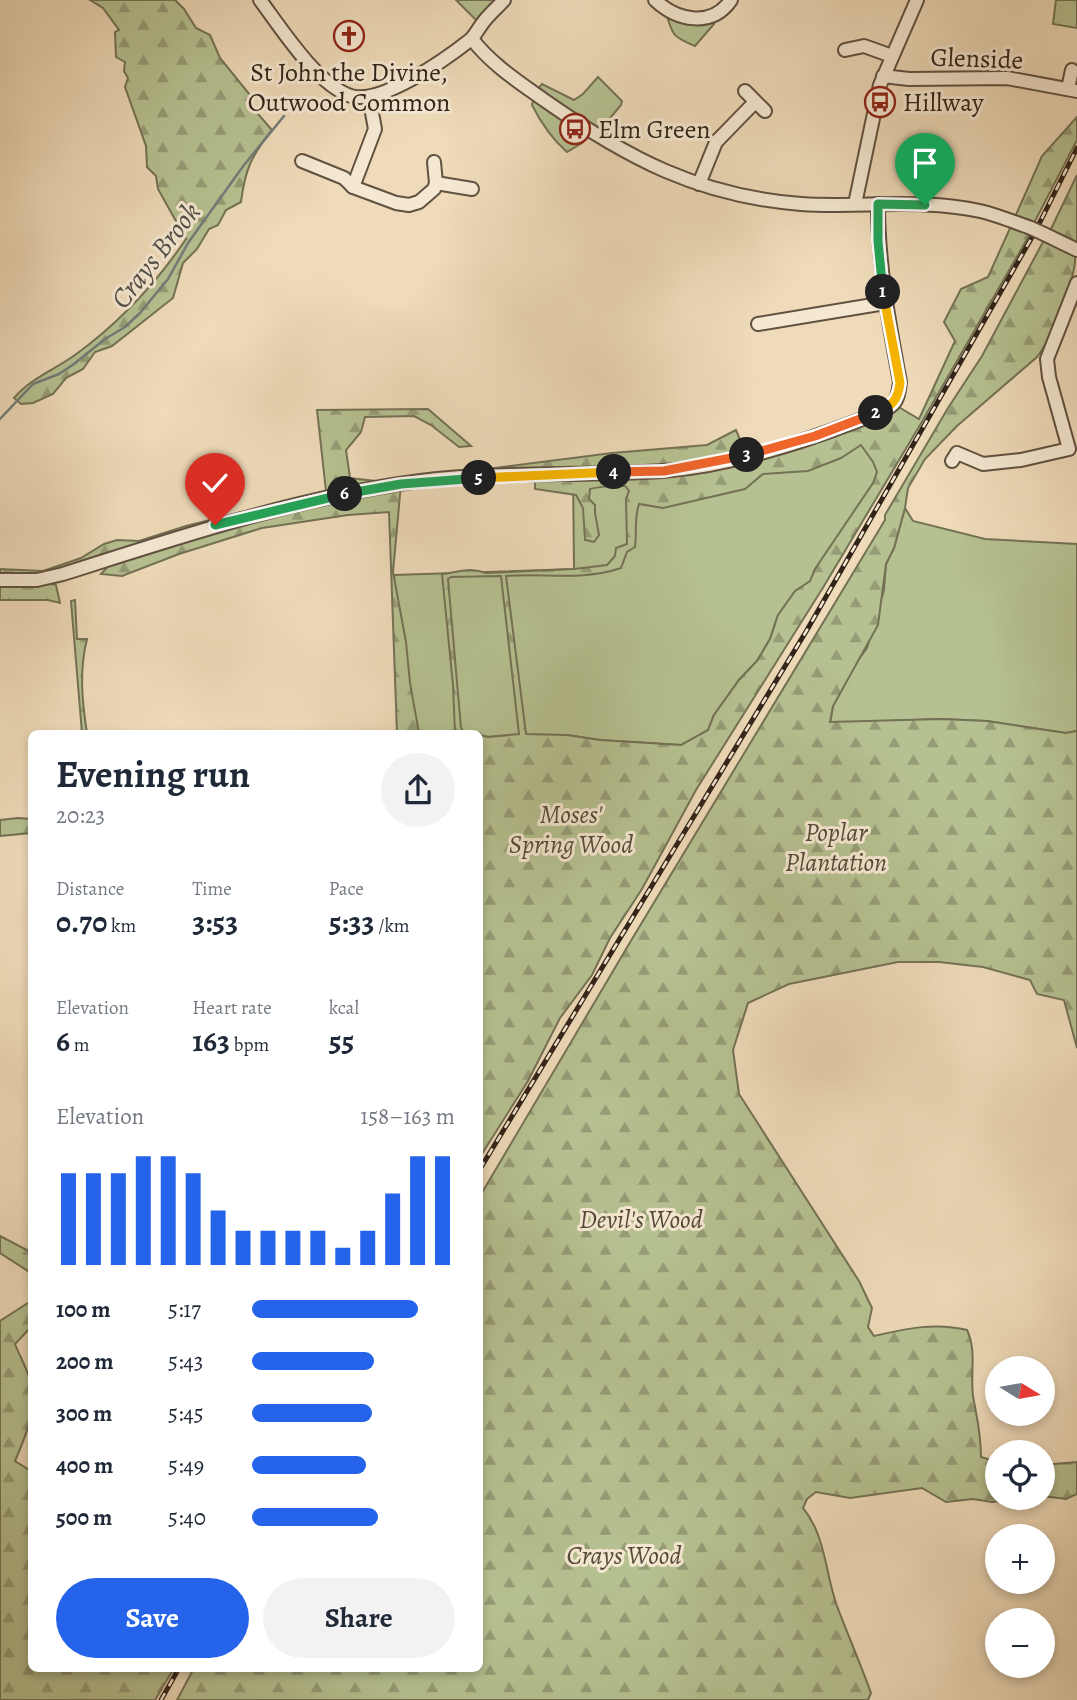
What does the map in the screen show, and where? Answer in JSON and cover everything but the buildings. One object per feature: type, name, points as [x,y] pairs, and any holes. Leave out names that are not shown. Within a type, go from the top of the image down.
[{"type":"street","points":[[260,0],[301,53],[327,80],[352,96],[369,97],[422,72],[472,39],[482,23],[504,0]]},
{"type":"street","points":[[655,0],[665,10],[690,19],[703,19],[716,14],[731,0]]},
{"type":"street","points":[[850,204],[883,76],[917,0]]},
{"type":"street","points":[[472,39],[523,85],[591,132],[656,169],[699,184],[737,195],[780,202],[966,209],[1031,228],[1077,250]]},
{"type":"street","points":[[845,50],[864,46],[892,56]]},
{"type":"street","name":"Glenside","points":[[883,76],[909,79],[1007,78],[1072,90],[1072,70]]},
{"type":"street","points":[[699,184],[716,142],[760,107],[745,91]]},
{"type":"street","points":[[353,187],[375,129],[369,97]]},
{"type":"street","points":[[302,161],[344,178],[353,187],[396,204],[409,205],[429,195],[436,183],[435,162]]},
{"type":"street","points":[[436,183],[472,189]]},
{"type":"street","points":[[0,580],[37,580],[63,574],[215,525],[332,497],[401,484],[535,475],[664,471],[718,462],[815,436],[891,406],[899,394],[900,383],[885,303],[879,252],[878,204]]},
{"type":"street","points":[[955,452],[984,464],[1021,460],[1073,448],[1049,376],[1047,359],[1077,283]]},
{"type":"street","points":[[758,324],[885,303]]},
{"type":"green space","points":[[90,0],[175,0],[196,28],[210,35],[220,58],[250,95],[246,100],[272,130],[250,164],[241,202],[226,210],[218,225],[209,229],[197,249],[183,263],[173,298],[112,346],[95,352],[83,369],[66,378],[53,394],[33,403],[21,404],[14,398],[35,380],[91,343],[121,316],[162,272],[186,239],[158,189],[156,176],[147,167],[146,146],[125,87],[128,78],[124,71],[125,62],[116,57],[115,32],[119,30],[103,8]]},
{"type":"green space","points":[[456,0],[504,0],[482,26]]},
{"type":"green space","points":[[1056,0],[1077,0],[1077,28],[1053,24]]},
{"type":"green space","points":[[665,10],[716,14],[714,24],[695,46],[677,37]]},
{"type":"green space","points":[[598,77],[622,101],[621,105],[596,135],[591,132],[582,143],[567,152],[551,136],[535,112],[532,105],[535,93],[542,84],[574,100]]},
{"type":"green space","points":[[1077,117],[1077,140],[1033,225],[1015,217],[1042,156]]},
{"type":"green space","points":[[1077,175],[1077,243],[1050,231]]},
{"type":"green space","name":"Moses' Spring Wood","points":[[1011,226],[1030,234],[923,420],[824,586],[696,790],[642,889],[610,938],[592,975],[560,1018],[528,1081],[483,1152],[483,736],[519,734],[501,576],[448,579],[462,730],[455,730],[442,574],[468,570],[486,573],[607,565],[615,556],[616,548],[627,544],[626,499],[629,491],[625,486],[590,489],[589,499],[595,505],[599,535],[594,542],[585,540],[583,508],[576,495],[535,489],[535,475],[718,462],[897,406],[919,419],[955,341],[944,322],[961,289],[988,277]],"holes":[[[861,445],[877,472],[873,483],[815,569],[810,581],[795,591],[778,615],[770,639],[757,661],[739,680],[714,715],[708,730],[681,745],[526,734],[506,576],[578,575],[621,568],[627,552],[635,547],[639,504],[663,508],[745,489],[763,474],[808,471],[841,458]]]},
{"type":"green space","points":[[1044,240],[1075,256],[1067,293],[1037,357],[957,426],[925,459],[908,488],[894,548],[886,564],[878,625],[833,706],[830,722],[941,719],[987,721],[1066,733],[1077,731],[1077,1048],[1064,1000],[1037,994],[1030,980],[983,967],[939,962],[898,962],[789,984],[748,1003],[733,1050],[739,1094],[859,1281],[872,1308],[868,1327],[874,1336],[908,1329],[955,1328],[967,1330],[972,1346],[973,1396],[980,1433],[981,1457],[985,1458],[985,1501],[973,1499],[946,1502],[922,1488],[850,1498],[816,1492],[807,1499],[803,1508],[821,1543],[837,1606],[871,1693],[868,1700],[177,1700],[192,1672],[483,1672],[483,1191],[885,520],[885,515],[982,356]]},
{"type":"green space","points":[[428,409],[471,446],[459,447],[431,425],[414,416],[365,417],[361,432],[346,450],[350,478],[401,484],[393,572],[418,730],[397,730],[389,512],[348,515],[262,528],[179,554],[122,576],[101,574],[117,557],[37,580],[56,585],[60,603],[48,600],[0,600],[0,569],[43,571],[81,558],[104,544],[117,540],[139,541],[186,526],[326,491],[317,410]]},
{"type":"green space","points":[[919,419],[812,594],[778,615],[770,639],[757,661],[739,680],[714,715],[708,730],[681,745],[567,735],[488,737],[483,736],[483,730],[410,730],[394,575],[574,569],[573,473],[664,471]]},
{"type":"green space","points":[[736,430],[746,454],[664,469],[486,471],[612,453],[707,445]]},
{"type":"green space","points":[[905,508],[913,521],[985,539],[1077,544],[1077,731],[1066,733],[987,721],[941,719],[830,723],[833,706],[867,648],[884,590],[886,564],[894,548]]},
{"type":"green space","points":[[75,600],[77,639],[87,639],[82,686],[87,730],[82,730],[71,601]]},
{"type":"green space","points":[[28,819],[28,833],[0,836],[0,820]]},
{"type":"green space","points":[[0,1236],[28,1250],[28,1271],[0,1253]]},
{"type":"green space","points":[[28,1303],[28,1330],[15,1344],[28,1374],[28,1426],[15,1461],[28,1469],[28,1672],[172,1672],[155,1700],[0,1700],[0,1321]]},
{"type":"green space","points":[[1077,1462],[1077,1494],[1066,1499],[1055,1498],[1055,1464]]},
{"type":"waterway","name":"Crays Brook","points":[[0,419],[33,384],[59,374],[125,327],[140,313],[168,279],[188,243],[244,165],[284,116]]},
{"type":"railway","points":[[483,1164],[807,630],[1035,232],[1077,148]]},
{"type":"railway","points":[[161,1700],[177,1672]]},
{"type":"place","name":"St John the Divine, Outwood Common","points":[[349,36]]},
{"type":"place","name":"Hillway","points":[[880,102]]},
{"type":"place","name":"Elm Green","points":[[575,129]]},
{"type":"route","points":[[215,525],[332,497],[401,484],[535,475],[664,471],[718,462],[815,436],[891,406],[899,394],[900,383],[882,284],[878,204],[925,205]]},
{"type":"park label","name":"Poplar Plantation","points":[[836,847]]},
{"type":"park label","name":"Devil's Wood","points":[[641,1219]]},
{"type":"park label","name":"Crays Wood","points":[[624,1555]]}]
